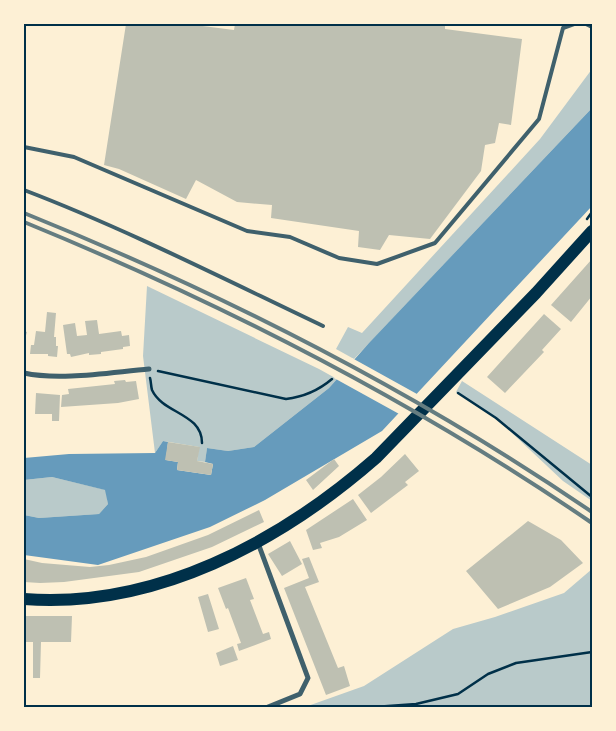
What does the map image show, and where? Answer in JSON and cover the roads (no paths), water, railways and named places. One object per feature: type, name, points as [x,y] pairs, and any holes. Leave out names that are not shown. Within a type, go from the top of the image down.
[{"type":"main road","points":[[24,599],[79,598],[137,590],[201,568],[258,543],[309,510],[357,474],[415,419],[536,293],[592,231]]},
{"type":"street","points":[[24,373],[32,375],[66,375],[149,369]]},
{"type":"street","points":[[258,543],[308,678],[300,694],[268,707]]},
{"type":"lane","points":[[24,148],[74,158],[246,231],[290,237],[339,258],[377,264],[435,243],[539,119],[564,28],[574,24]]},
{"type":"lane","points":[[586,24],[592,27]]},
{"type":"lane","points":[[24,190],[66,206],[181,257],[323,326]]},
{"type":"water","points":[[592,108],[592,206],[382,431],[265,500],[210,527],[98,565],[24,555],[24,515],[39,518],[99,514],[108,504],[105,490],[52,477],[24,480],[24,458],[69,454],[155,453],[163,441],[168,442],[166,460],[178,462],[177,470],[211,475],[213,464],[205,462],[207,448],[228,451],[254,447],[329,388],[369,343]]},
{"type":"railway","points":[[24,213],[172,277],[316,348],[457,426],[592,512]]},
{"type":"railway","points":[[24,222],[171,286],[316,358],[456,436],[592,523]]}]
